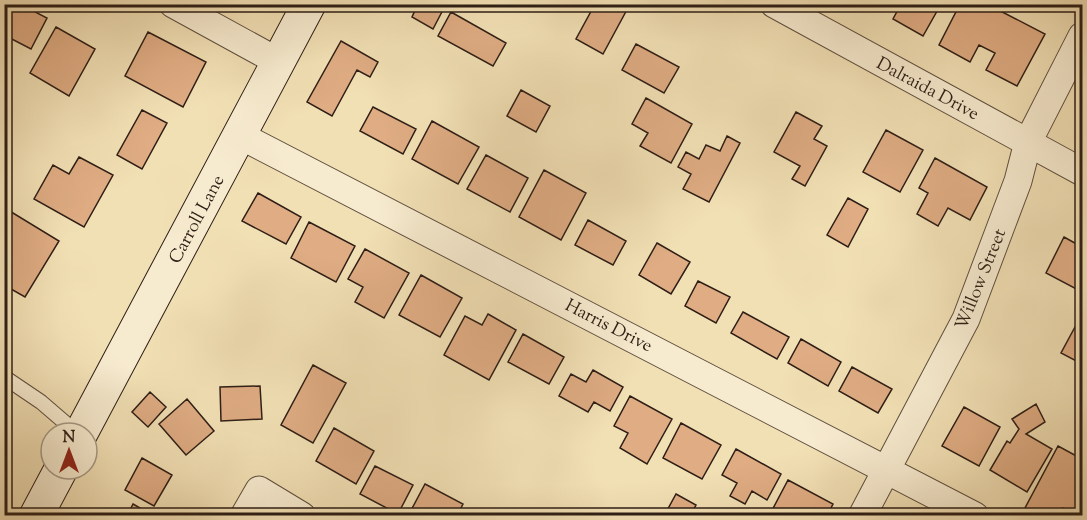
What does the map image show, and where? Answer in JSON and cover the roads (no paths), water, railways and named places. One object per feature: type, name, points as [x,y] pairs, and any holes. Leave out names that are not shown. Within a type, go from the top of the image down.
[{"type":"street","points":[[173,4],[279,62]]},
{"type":"street","name":"Carroll Lane","points":[[86,421],[242,136],[309,4]]},
{"type":"street","name":"Dalraida Drive","points":[[774,4],[1083,172]]},
{"type":"street","name":"Willow Street","points":[[862,516],[966,319],[1018,181],[1028,141],[1083,36]]},
{"type":"street","name":"Harris Drive","points":[[242,136],[887,468],[975,516]]},
{"type":"street","points":[[36,516],[55,481]]},
{"type":"street","points":[[244,516],[259,490],[302,516]]},
{"type":"lane","points":[[4,377],[64,421]]}]
